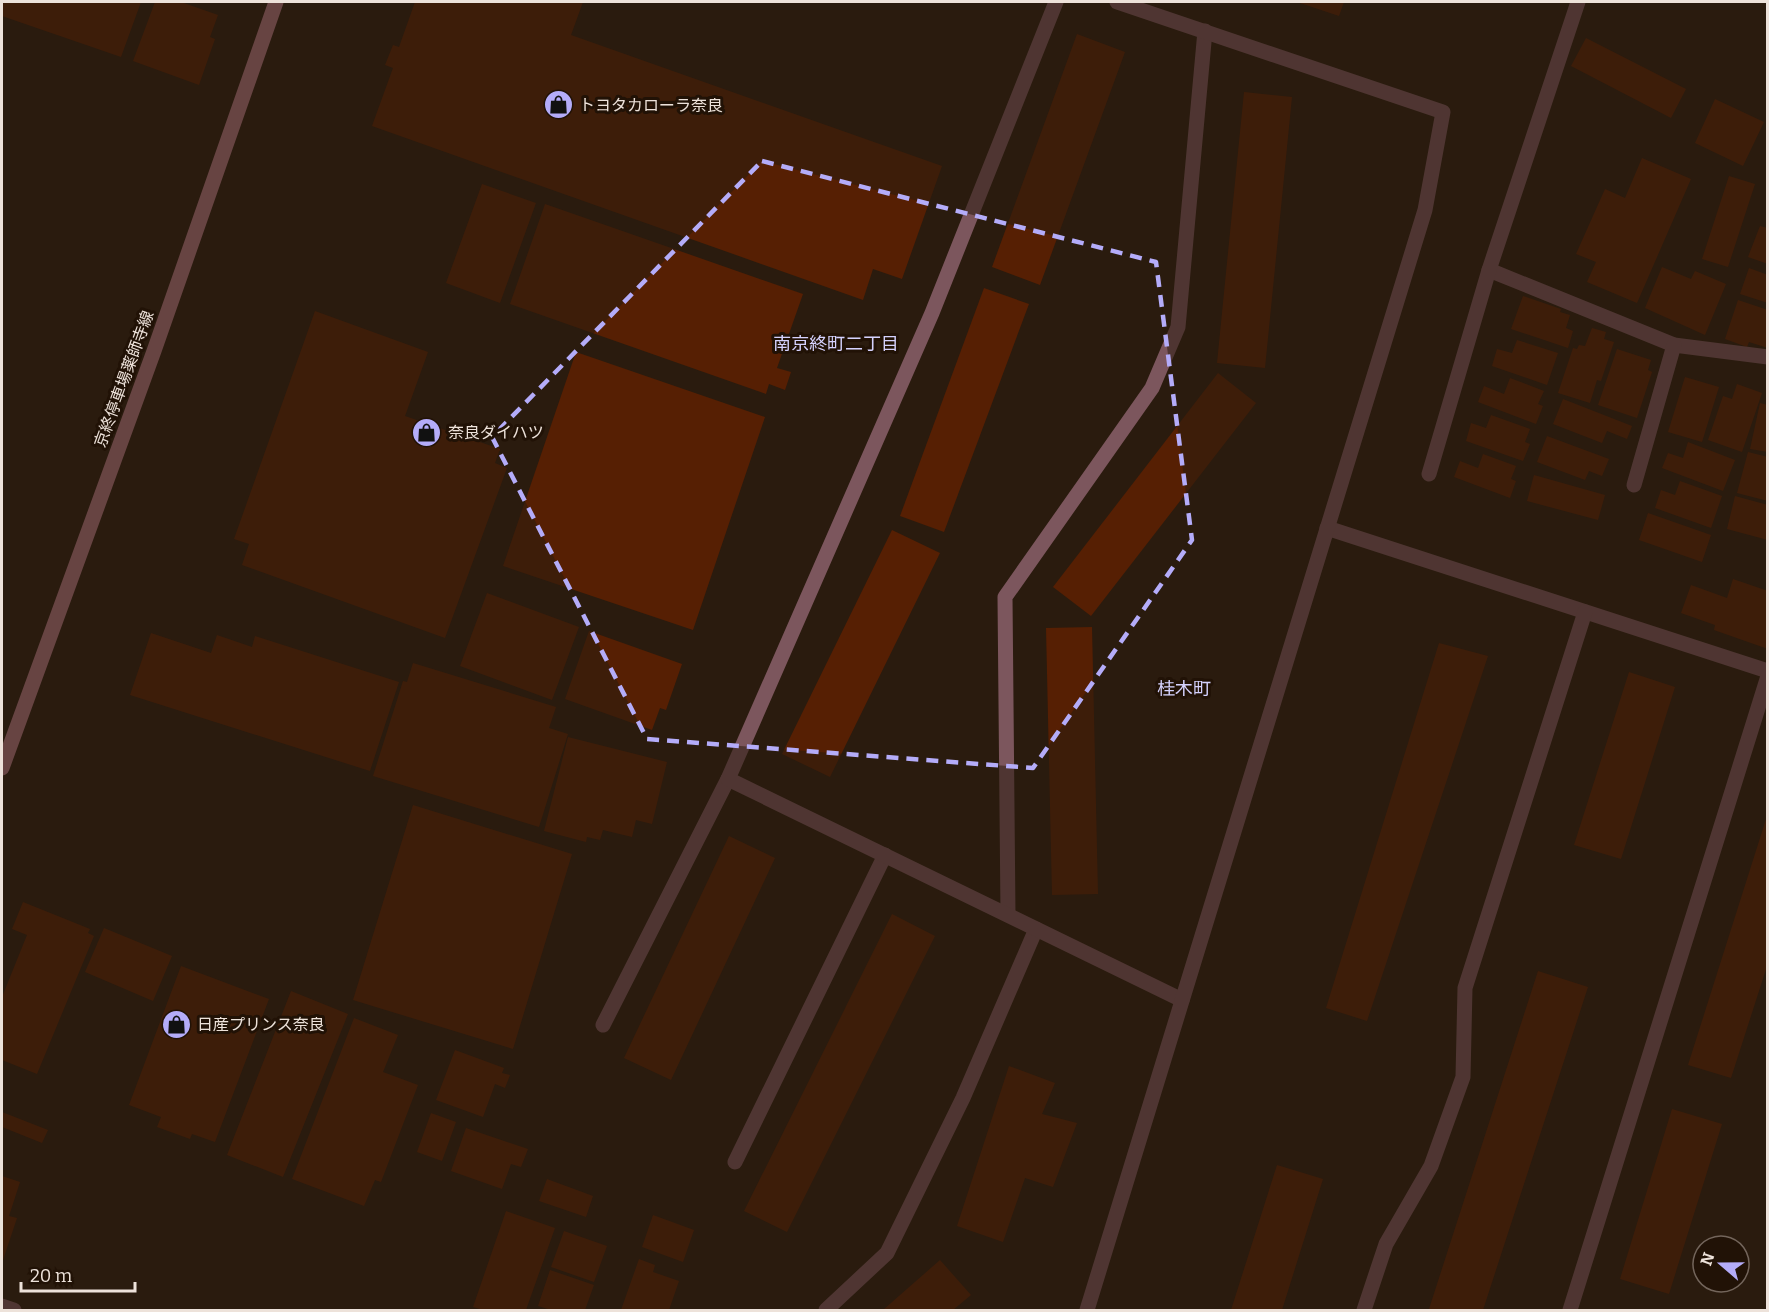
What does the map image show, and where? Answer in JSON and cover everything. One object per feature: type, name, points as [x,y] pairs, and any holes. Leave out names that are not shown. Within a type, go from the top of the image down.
[{"type":"main road","name":"京終停車場薬師寺線","points":[[2,768],[154,351],[276,2]]},
{"type":"street","points":[[603,1025],[728,779],[932,313],[1056,2]]},
{"type":"street","points":[[1088,1311],[1425,210],[1443,112],[1117,2]]},
{"type":"street","points":[[1429,474],[1489,270],[1578,2]]},
{"type":"street","points":[[1008,915],[1005,597],[1152,388],[1178,327],[1205,31]]},
{"type":"street","points":[[1489,270],[1674,345],[1767,357]]},
{"type":"street","points":[[1634,485],[1674,345]]},
{"type":"street","points":[[1327,528],[1767,670]]},
{"type":"street","points":[[1364,1311],[1386,1244],[1431,1166],[1463,1077],[1465,988],[1585,612]]},
{"type":"street","points":[[1570,1311],[1767,676]]},
{"type":"street","points":[[728,779],[1182,1000]]},
{"type":"street","points":[[735,1162],[885,855]]},
{"type":"street","points":[[826,1311],[887,1253],[963,1098],[1036,929]]},
{"type":"street","points":[[2,1306],[14,1311]]},
{"type":"highlighted area","points":[[762,161],[1156,262],[1192,540],[1033,768],[647,739],[492,437]]},
{"type":"building","points":[[2,2],[141,2],[121,57],[2,16]]},
{"type":"building","points":[[155,2],[181,2],[218,15],[210,37],[215,39],[199,85],[133,61]]},
{"type":"building","points":[[415,2],[583,2],[571,35],[942,166],[902,279],[873,269],[863,300],[372,126],[393,68],[385,65],[393,45],[399,47]]},
{"type":"building","points":[[1297,2],[1344,2],[1339,16]]},
{"type":"building","points":[[1077,34],[1125,52],[1040,285],[992,267]]},
{"type":"building","points":[[1586,38],[1686,89],[1671,118],[1571,66]]},
{"type":"building","points":[[1244,92],[1292,97],[1265,368],[1217,363]]},
{"type":"building","points":[[1715,99],[1764,122],[1743,166],[1695,143]]},
{"type":"building","points":[[1642,158],[1691,179],[1637,303],[1587,282],[1596,262],[1576,254],[1605,189],[1625,198]]},
{"type":"building","points":[[1729,176],[1755,184],[1728,267],[1702,259]]},
{"type":"building","points":[[482,184],[536,203],[500,303],[446,283]]},
{"type":"building","points":[[545,204],[803,294],[777,368],[791,372],[785,390],[769,384],[766,394],[510,304]]},
{"type":"building","points":[[1760,226],[1768,228],[1768,264],[1748,257]]},
{"type":"building","points":[[1662,267],[1691,279],[1695,271],[1726,284],[1705,335],[1645,308]]},
{"type":"building","points":[[1749,268],[1768,275],[1768,303],[1740,294]]},
{"type":"building","points":[[984,288],[1029,304],[944,532],[900,516]]},
{"type":"building","points":[[1523,296],[1561,309],[1560,312],[1570,315],[1566,328],[1573,331],[1568,348],[1511,329]]},
{"type":"building","points":[[1738,300],[1768,310],[1768,348],[1749,342],[1747,347],[1725,339]]},
{"type":"building","points":[[315,311],[428,352],[405,416],[500,449],[495,463],[507,468],[445,638],[242,565],[249,544],[234,539]]},
{"type":"building","points":[[1592,328],[1606,332],[1604,339],[1614,342],[1601,381],[1597,380],[1590,403],[1558,393],[1573,348],[1577,349],[1579,345],[1585,346]]},
{"type":"building","points":[[1517,340],[1558,353],[1547,385],[1492,366],[1497,349],[1512,353]]},
{"type":"building","points":[[1617,349],[1651,360],[1648,370],[1652,372],[1637,418],[1598,405]]},
{"type":"building","points":[[576,352],[765,417],[693,630],[503,566]]},
{"type":"building","points":[[1218,373],[1256,403],[1091,616],[1053,587]]},
{"type":"building","points":[[1685,377],[1719,387],[1702,442],[1668,432]]},
{"type":"building","points":[[1510,378],[1544,391],[1538,404],[1543,406],[1536,424],[1478,402],[1484,386],[1504,394]]},
{"type":"building","points":[[1737,384],[1762,393],[1742,452],[1708,440],[1723,396],[1732,399]]},
{"type":"building","points":[[1563,399],[1632,426],[1627,439],[1607,431],[1602,443],[1553,424]]},
{"type":"building","points":[[1760,403],[1768,405],[1768,452],[1750,449]]},
{"type":"building","points":[[1491,415],[1530,429],[1525,442],[1530,444],[1523,461],[1466,441],[1471,423],[1486,428]]},
{"type":"building","points":[[1547,436],[1609,459],[1602,476],[1589,471],[1585,480],[1537,462]]},
{"type":"building","points":[[1688,442],[1735,460],[1723,491],[1662,468],[1668,453],[1683,458]]},
{"type":"building","points":[[1748,452],[1768,457],[1768,501],[1737,493]]},
{"type":"building","points":[[1483,454],[1516,466],[1511,479],[1516,481],[1510,498],[1454,477],[1460,461],[1478,468]]},
{"type":"building","points":[[1534,475],[1605,495],[1598,520],[1527,501]]},
{"type":"building","points":[[1680,481],[1722,496],[1711,528],[1655,508],[1661,490],[1675,495]]},
{"type":"building","points":[[1735,496],[1768,505],[1768,540],[1727,529]]},
{"type":"building","points":[[1648,513],[1711,535],[1702,562],[1639,540]]},
{"type":"building","points":[[892,530],[940,553],[830,777],[782,754]]},
{"type":"building","points":[[1733,579],[1768,591],[1768,649],[1714,630],[1715,625],[1681,613],[1691,585],[1727,598]]},
{"type":"building","points":[[487,593],[579,627],[552,700],[460,666]]},
{"type":"building","points":[[1092,627],[1098,894],[1052,895],[1046,628]]},
{"type":"building","points":[[589,631],[682,664],[666,710],[660,708],[652,730],[565,699]]},
{"type":"building","points":[[151,633],[211,653],[217,635],[252,647],[255,636],[399,682],[370,771],[130,695]]},
{"type":"building","points":[[1439,643],[1488,656],[1367,1021],[1326,1008]]},
{"type":"building","points":[[413,663],[556,707],[549,728],[568,734],[539,827],[373,776],[403,681],[407,682]]},
{"type":"building","points":[[1629,672],[1675,687],[1621,859],[1574,845]]},
{"type":"building","points":[[568,737],[667,762],[652,824],[636,820],[632,837],[603,830],[600,840],[587,837],[586,842],[544,831]]},
{"type":"building","points":[[413,805],[572,854],[513,1049],[353,1000]]},
{"type":"building","points":[[1767,816],[1768,963],[1731,1078],[1688,1065]]},
{"type":"building","points":[[729,836],[775,858],[671,1080],[624,1058]]},
{"type":"building","points":[[23,902],[90,929],[88,933],[94,936],[37,1074],[2,1060],[2,997],[27,935],[12,929]]},
{"type":"building","points":[[892,914],[935,936],[787,1232],[744,1211]]},
{"type":"building","points":[[104,928],[172,956],[153,1001],[85,972]]},
{"type":"building","points":[[181,966],[269,999],[215,1142],[192,1134],[190,1139],[157,1127],[161,1117],[129,1105]]},
{"type":"building","points":[[1538,971],[1588,987],[1483,1310],[1429,1309]]},
{"type":"building","points":[[291,991],[348,1014],[283,1177],[227,1155]]},
{"type":"building","points":[[354,1018],[398,1035],[383,1072],[418,1085],[381,1182],[375,1180],[364,1206],[292,1179]]},
{"type":"building","points":[[455,1050],[504,1068],[502,1073],[510,1075],[505,1088],[495,1084],[483,1117],[436,1100]]},
{"type":"building","points":[[1009,1066],[1055,1083],[1042,1114],[1077,1123],[1053,1187],[1025,1178],[1003,1242],[957,1226]]},
{"type":"building","points":[[1672,1109],[1722,1124],[1669,1294],[1620,1279]]},
{"type":"building","points":[[2,1112],[48,1130],[42,1143],[2,1127]]},
{"type":"building","points":[[431,1113],[456,1122],[442,1161],[417,1152]]},
{"type":"building","points":[[466,1128],[528,1149],[521,1167],[511,1164],[502,1189],[451,1171]]},
{"type":"building","points":[[1277,1165],[1323,1179],[1282,1310],[1231,1310]]},
{"type":"building","points":[[2,1176],[20,1182],[9,1216],[17,1218],[2,1263]]},
{"type":"building","points":[[547,1179],[593,1196],[586,1217],[539,1201]]},
{"type":"building","points":[[506,1211],[555,1228],[526,1310],[483,1310],[473,1307]]},
{"type":"building","points":[[653,1215],[694,1230],[683,1262],[642,1247]]},
{"type":"building","points":[[564,1231],[607,1246],[594,1282],[551,1267]]},
{"type":"building","points":[[639,1259],[655,1265],[653,1272],[679,1281],[669,1310],[621,1310]]},
{"type":"building","points":[[940,1260],[971,1295],[953,1310],[883,1310]]},
{"type":"building","points":[[550,1270],[594,1285],[585,1310],[551,1310],[538,1306]]},
{"type":"place","name":"トヨタカローラ奈良","points":[[558,105]]},
{"type":"place","name":"奈良ダイハツ","points":[[427,432]]},
{"type":"place","name":"日産プリンス奈良","points":[[176,1024]]},
{"type":"district","name":"南京終町二丁目","points":[[836,344]]},
{"type":"district","name":"桂木町","points":[[1184,689]]}]
